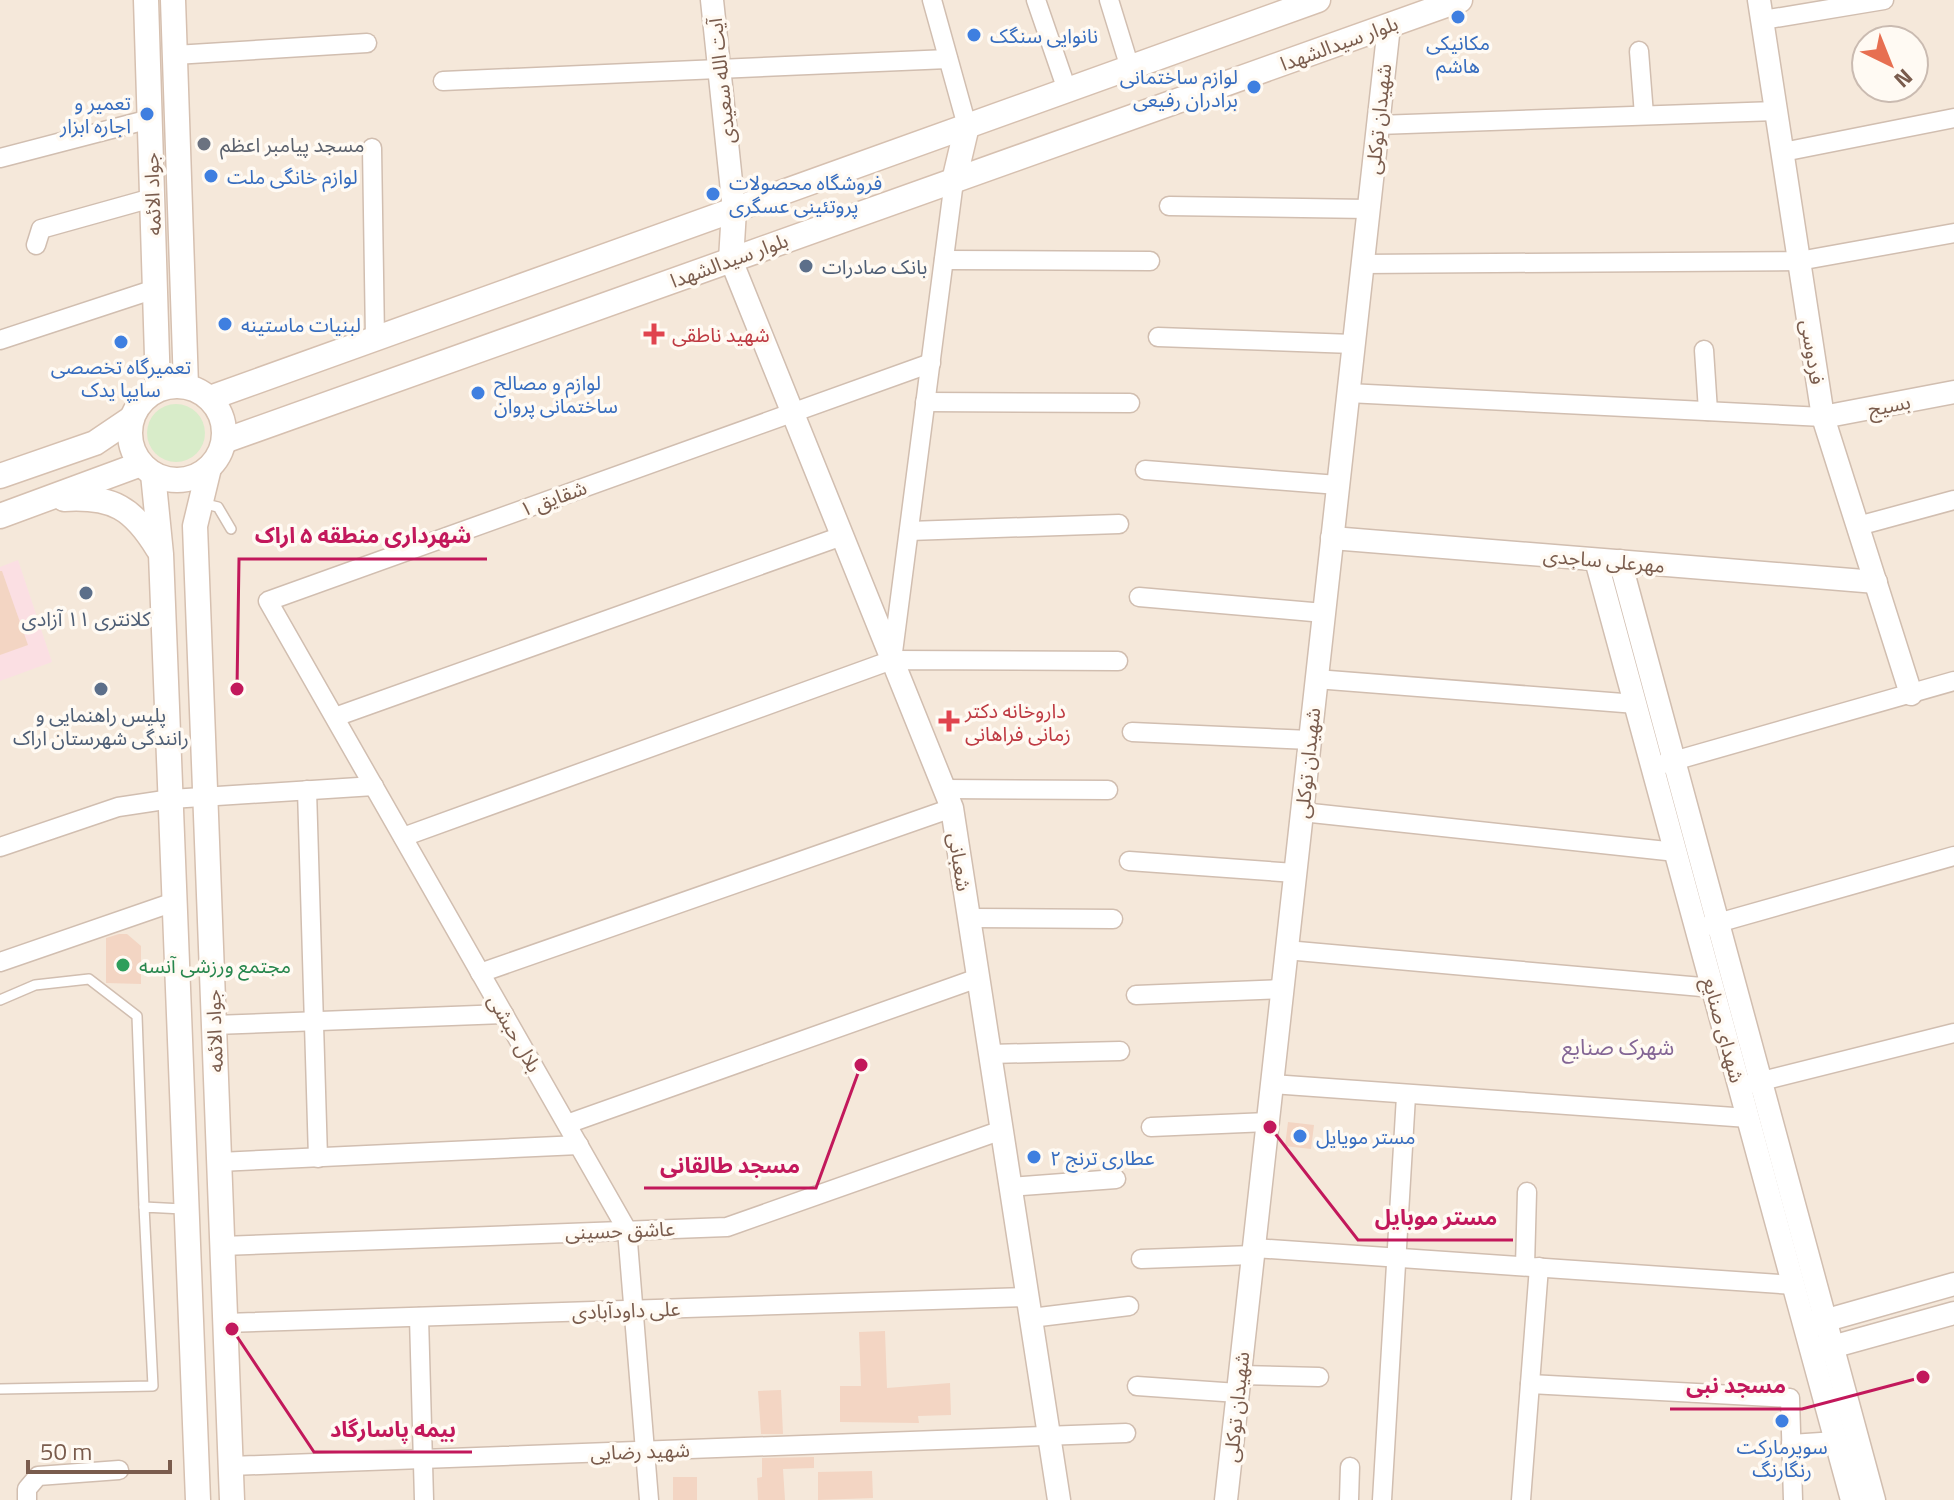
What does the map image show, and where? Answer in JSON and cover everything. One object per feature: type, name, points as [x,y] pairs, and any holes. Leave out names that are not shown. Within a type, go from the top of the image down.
[{"type":"main road","name":"جواد الائمه","points":[[146,0],[158,389]]},
{"type":"main road","name":"جواد الائمه","points":[[173,0],[186,386]]},
{"type":"main road","points":[[210,398],[1316,0]]},
{"type":"main road","name":"بلوار سیدالشهدا","points":[[224,441],[1460,0]]},
{"type":"main road","points":[[954,181],[967,126]]},
{"type":"main road","points":[[731,260],[734,210]]},
{"type":"main road","points":[[186,386],[210,398],[219,411],[224,426],[224,441],[209,468],[182,480],[167,479],[147,469],[130,442],[132,418],[138,406],[158,389],[186,386]]},
{"type":"main road","points":[[0,476],[95,443],[132,418]]},
{"type":"main road","name":"جواد الائمه","points":[[209,468],[195,526],[232,1500]]},
{"type":"main road","name":"جواد الائمه","points":[[147,469],[161,554],[198,1500]]},
{"type":"main road","points":[[0,516],[147,469]]},
{"type":"main road","points":[[42,501],[107,501],[126,510],[144,526],[161,554]]},
{"type":"street","name":"آیت الله سعیدی","points":[[712,0],[734,210]]},
{"type":"street","points":[[932,0],[967,126]]},
{"type":"street","points":[[1036,0],[1067,90]]},
{"type":"street","points":[[1109,0],[1130,68]]},
{"type":"street","points":[[1761,10],[1884,0]]},
{"type":"street","name":"فردوسی","points":[[1761,10],[1823,417],[1911,694]]},
{"type":"street","name":"شهیدان توکلی","points":[[1226,1500],[1389,26]]},
{"type":"street","points":[[175,55],[367,43]]},
{"type":"street","points":[[1639,51],[1644,115]]},
{"type":"street","points":[[443,81],[948,59]]},
{"type":"street","points":[[1378,125],[1776,111]]},
{"type":"street","points":[[1783,152],[1954,118]]},
{"type":"street","points":[[0,158],[150,119]]},
{"type":"street","points":[[372,148],[375,339]]},
{"type":"street","points":[[892,660],[954,181]]},
{"type":"street","points":[[36,245],[41,229],[152,198]]},
{"type":"street","points":[[1169,206],[1368,209]]},
{"type":"street","points":[[1362,264],[1799,261],[1954,233]]},
{"type":"street","name":"شعبانی","points":[[731,260],[948,799],[1059,1500]]},
{"type":"street","points":[[944,260],[1150,261]]},
{"type":"street","points":[[0,340],[155,289]]},
{"type":"street","points":[[1158,337],[1353,344]]},
{"type":"street","points":[[1704,350],[1708,411]]},
{"type":"street","name":"شقایق ۱","points":[[268,601],[931,363]]},
{"type":"street","name":"بسیج","points":[[1823,417],[1954,392]]},
{"type":"street","points":[[1348,393],[1823,417]]},
{"type":"street","points":[[925,402],[1130,403]]},
{"type":"street","points":[[1145,470],[1338,485]]},
{"type":"street","points":[[1858,526],[1954,500]]},
{"type":"street","points":[[909,531],[1119,524]]},
{"type":"street","points":[[335,717],[842,536]]},
{"type":"street","name":"مهرعلی ساجدی","points":[[1332,538],[1876,582]]},
{"type":"street","name":"شهدای صنایع","points":[[1596,560],[1622,612],[1822,1349],[1874,1500]]},
{"type":"street","name":"شهدای صنایع","points":[[1620,561],[1622,612],[1636,704],[1663,764],[1676,852],[1707,926],[1713,988],[1750,1084],[1748,1118],[1794,1285],[1815,1323]]},
{"type":"street","points":[[1139,597],[1324,613]]},
{"type":"street","name":"بلال حبشی","points":[[268,601],[627,1230],[649,1500]]},
{"type":"street","points":[[403,837],[892,660],[1118,661]]},
{"type":"street","points":[[1316,679],[1636,704]]},
{"type":"street","points":[[1663,764],[1954,681]]},
{"type":"street","points":[[1132,732],[1310,740]]},
{"type":"street","points":[[0,847],[118,807],[171,799],[374,786]]},
{"type":"street","points":[[307,790],[318,1158]]},
{"type":"street","points":[[480,973],[948,799],[1108,790]]},
{"type":"street","points":[[1302,812],[1676,852]]},
{"type":"street","points":[[1707,926],[1954,856]]},
{"type":"street","points":[[1129,861],[1295,873]]},
{"type":"street","points":[[0,962],[174,902]]},
{"type":"street","points":[[969,918],[1113,919]]},
{"type":"street","points":[[1286,950],[1713,988]]},
{"type":"street","points":[[567,1124],[978,978]]},
{"type":"street","points":[[1136,995],[1282,989]]},
{"type":"street","points":[[214,1025],[504,1014]]},
{"type":"street","points":[[1750,1084],[1954,1033]]},
{"type":"street","points":[[990,1054],[1120,1051]]},
{"type":"street","points":[[1272,1084],[1406,1096],[1748,1118]]},
{"type":"street","points":[[1382,1500],[1406,1096]]},
{"type":"street","points":[[1151,1127],[1268,1122]]},
{"type":"street","name":"عاشق حسینی","points":[[222,1246],[727,1227],[1002,1130]]},
{"type":"street","points":[[219,1162],[579,1145]]},
{"type":"street","points":[[1010,1187],[1116,1179]]},
{"type":"street","points":[[1521,1500],[1530,1384],[1532,1267],[1527,1192]]},
{"type":"street","points":[[1141,1259],[1253,1251],[1397,1257],[1794,1285]]},
{"type":"street","points":[[1815,1323],[1954,1284]]},
{"type":"street","name":"علی داودآبادی","points":[[225,1323],[634,1310],[1129,1306]]},
{"type":"street","points":[[1822,1349],[1954,1313]]},
{"type":"street","points":[[419,1317],[424,1500]]},
{"type":"street","name":"شهدای صنایع","points":[[1822,1349],[1836,1441],[1852,1500]]},
{"type":"street","points":[[1137,1386],[1239,1384],[1319,1377]]},
{"type":"street","points":[[1530,1384],[1790,1398],[1793,1500]]},
{"type":"street","name":"شهید رضایی","points":[[231,1466],[1126,1433]]},
{"type":"street","points":[[1791,1444],[1836,1441]]},
{"type":"street","points":[[1349,1500],[1350,1467]]},
{"type":"street","points":[[27,1500],[27,1489],[38,1476],[119,1470]]},
{"type":"lane","points":[[201,503],[218,507],[231,529]]},
{"type":"lane","points":[[0,1000],[35,985],[89,979],[137,1016],[153,1386],[0,1389]]},
{"type":"lane","points":[[144,1207],[187,1209]]},
{"type":"shaded area","points":[[0,0],[1954,0],[1954,1500],[0,1500]]},
{"type":"shaded area","points":[[18,560],[52,662],[0,681],[0,567]]},
{"type":"green space","points":[[176,404],[196,413],[205,433],[196,453],[176,462],[156,453],[147,433],[156,413]]},
{"type":"building","points":[[0,571],[28,645],[0,655]]},
{"type":"building","name":"مجتمع ورزشی آنسه","points":[[127,934],[141,946],[141,984],[106,983],[106,938]]},
{"type":"building","name":"مستر مویایل","points":[[1288,1122],[1314,1125],[1311,1149],[1285,1146]]},
{"type":"building","points":[[885,1331],[887,1388],[950,1383],[951,1415],[918,1416],[919,1423],[840,1422],[840,1386],[861,1386],[859,1332]]},
{"type":"building","points":[[781,1390],[783,1434],[761,1434],[758,1391]]},
{"type":"building","points":[[814,1457],[814,1468],[783,1469],[785,1500],[758,1500],[757,1478],[762,1477],[762,1458]]},
{"type":"building","points":[[872,1471],[873,1498],[818,1500],[818,1472]]},
{"type":"building","points":[[673,1477],[697,1477],[697,1500],[673,1500]]},
{"type":"place","name":"مکانیکی هاشم","points":[[1458,17]]},
{"type":"place","name":"نانوایی سنگک","points":[[974,35]]},
{"type":"place","name":"لوازم ساختمانی برادران رفیعی","points":[[1254,87]]},
{"type":"place","name":"تعمیر و اجاره ابزار","points":[[147,114]]},
{"type":"place","name":"مسجد پیامبر اعظم","points":[[204,144]]},
{"type":"place","name":"لوازم خانگی ملت","points":[[211,176]]},
{"type":"place","name":"فروشگاه محصولات پروتئینی عسگری","points":[[713,194]]},
{"type":"place","name":"بانک صادرات","points":[[806,266]]},
{"type":"place","name":"لبنیات ماستینه","points":[[225,324]]},
{"type":"place","name":"شهید ناطقی","points":[[654,334]]},
{"type":"place","name":"تعمیرگاه تخصصی سایپا یدک","points":[[121,342]]},
{"type":"place","name":"لوازم و مصالح ساختمانی پروان","points":[[478,393]]},
{"type":"place","name":"کلانتری ۱۱ آزادی","points":[[86,593]]},
{"type":"place","name":"پلیس راهنمایی و رانندگی شهرستان اراک","points":[[101,689]]},
{"type":"place","name":"شهرداری منطقه ۵ اراک","points":[[237,689]]},
{"type":"place","name":"داروخانه دکتر زمانی فراهانی","points":[[949,721]]},
{"type":"place","name":"مجتمع ورزشی آنسه","points":[[123,965]]},
{"type":"place","name":"مسجد طالقانی","points":[[861,1065]]},
{"type":"place","name":"مستر موبایل","points":[[1270,1127]]},
{"type":"place","name":"مستر مویایل","points":[[1300,1136]]},
{"type":"place","name":"عطاری ترنج ۲","points":[[1034,1157]]},
{"type":"place","name":"بیمه پاسارگاد","points":[[232,1329]]},
{"type":"place","name":"مسجد نبی","points":[[1923,1377]]},
{"type":"place","name":"سوپرمارکت رنگارنگ","points":[[1782,1421]]},
{"type":"district","name":"شهرک صنایع","points":[[1618,1047]]}]
